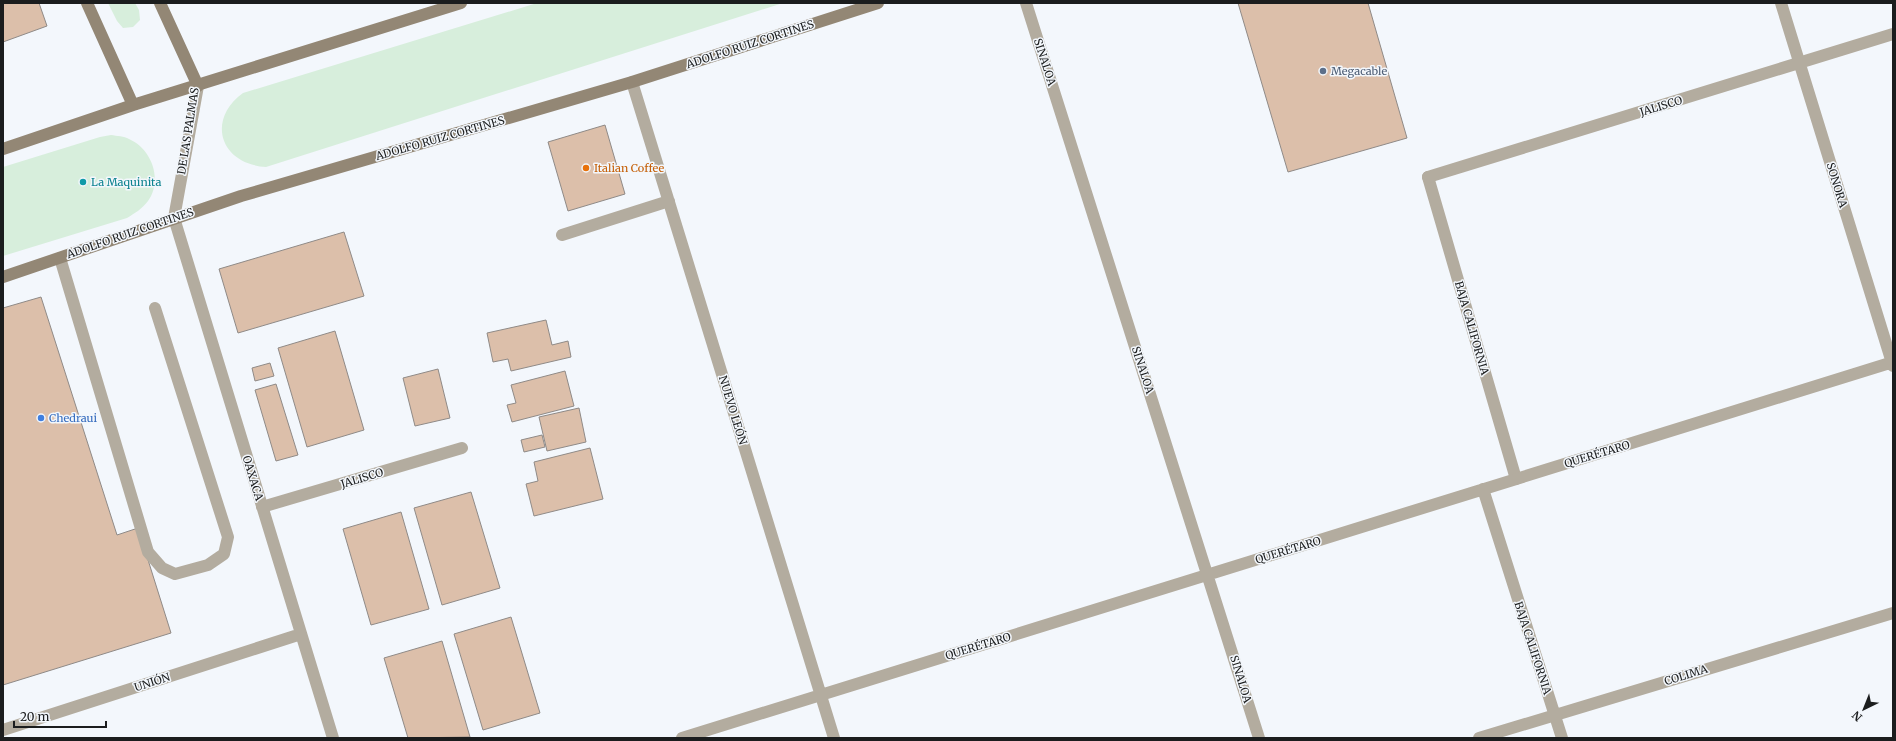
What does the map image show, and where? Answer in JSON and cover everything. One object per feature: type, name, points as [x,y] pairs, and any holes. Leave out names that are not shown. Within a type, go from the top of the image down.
[{"type":"main road","points":[[87,3],[133,105]]},
{"type":"main road","name":"DE LAS PALMAS","points":[[160,3],[198,86]]},
{"type":"main road","points":[[3,149],[133,105],[461,3]]},
{"type":"main road","name":"ADOLFO RUIZ CORTINES","points":[[3,277],[241,196],[632,82],[878,3]]},
{"type":"street","name":"SINALOA","points":[[1026,3],[1259,738]]},
{"type":"street","name":"SONORA","points":[[1781,3],[1893,363]]},
{"type":"street","name":"JALISCO","points":[[1428,177],[1800,64],[1893,34]]},
{"type":"street","name":"NUEVO LEÓN","points":[[632,82],[834,738]]},
{"type":"street","name":"DE LAS PALMAS","points":[[174,218],[198,86]]},
{"type":"street","name":"BAJA CALIFORNIA","points":[[1428,177],[1516,479]]},
{"type":"street","points":[[562,235],[669,201]]},
{"type":"street","name":"OAXACA","points":[[174,218],[333,738]]},
{"type":"street","points":[[60,258],[148,552],[162,568],[175,574],[208,565],[224,554],[228,537],[155,308]]},
{"type":"street","name":"QUERÉTARO","points":[[682,738],[1893,363]]},
{"type":"street","name":"JALISCO","points":[[262,507],[462,448]]},
{"type":"street","name":"BAJA CALIFORNIA","points":[[1483,489],[1562,738]]},
{"type":"street","name":"COLIMA","points":[[1479,738],[1893,612]]},
{"type":"street","name":"UNIÓN","points":[[3,730],[301,634]]},
{"type":"green space","points":[[108,3],[135,3],[139,10],[140,20],[133,27],[123,28],[117,21]]},
{"type":"green space","points":[[537,3],[783,3],[266,167],[250,164],[238,158],[229,149],[223,139],[222,127],[225,116],[231,104],[243,93]]},
{"type":"green space","points":[[111,135],[129,139],[144,150],[149,157],[155,175],[155,184],[146,204],[127,218],[3,256],[3,167],[100,137]]},
{"type":"building","points":[[3,3],[39,3],[47,26],[3,42]]},
{"type":"building","name":"Megacable","points":[[1238,3],[1368,3],[1407,138],[1288,172]]},
{"type":"building","name":"Italian Coffee","points":[[605,125],[625,194],[568,211],[548,142]]},
{"type":"building","points":[[344,232],[364,296],[238,333],[219,269]]},
{"type":"building","name":"Chedraui","points":[[41,297],[117,535],[138,528],[171,633],[3,685],[3,308]]},
{"type":"building","points":[[546,320],[552,345],[568,341],[571,357],[511,371],[508,359],[493,362],[487,333]]},
{"type":"building","points":[[335,331],[364,430],[307,447],[278,348]]},
{"type":"building","points":[[270,363],[274,376],[255,381],[252,368]]},
{"type":"building","points":[[438,369],[450,418],[415,426],[403,378]]},
{"type":"building","points":[[565,371],[574,406],[512,422],[507,405],[516,403],[511,385]]},
{"type":"building","points":[[276,384],[298,455],[276,461],[255,390]]},
{"type":"building","points":[[579,408],[586,442],[547,451],[539,417]]},
{"type":"building","points":[[542,435],[545,447],[524,452],[521,440]]},
{"type":"building","points":[[590,448],[603,499],[534,516],[526,484],[538,481],[534,462]]},
{"type":"building","points":[[471,492],[500,588],[442,605],[414,508]]},
{"type":"building","points":[[401,512],[429,609],[371,625],[343,529]]},
{"type":"building","points":[[511,617],[540,713],[483,730],[454,634]]},
{"type":"building","points":[[442,641],[470,737],[408,738],[384,658]]},
{"type":"place","name":"Megacable","points":[[1323,71]]},
{"type":"place","name":"Italian Coffee","points":[[586,168]]},
{"type":"place","name":"La Maquinita","points":[[83,182]]},
{"type":"place","name":"Chedraui","points":[[41,418]]}]
